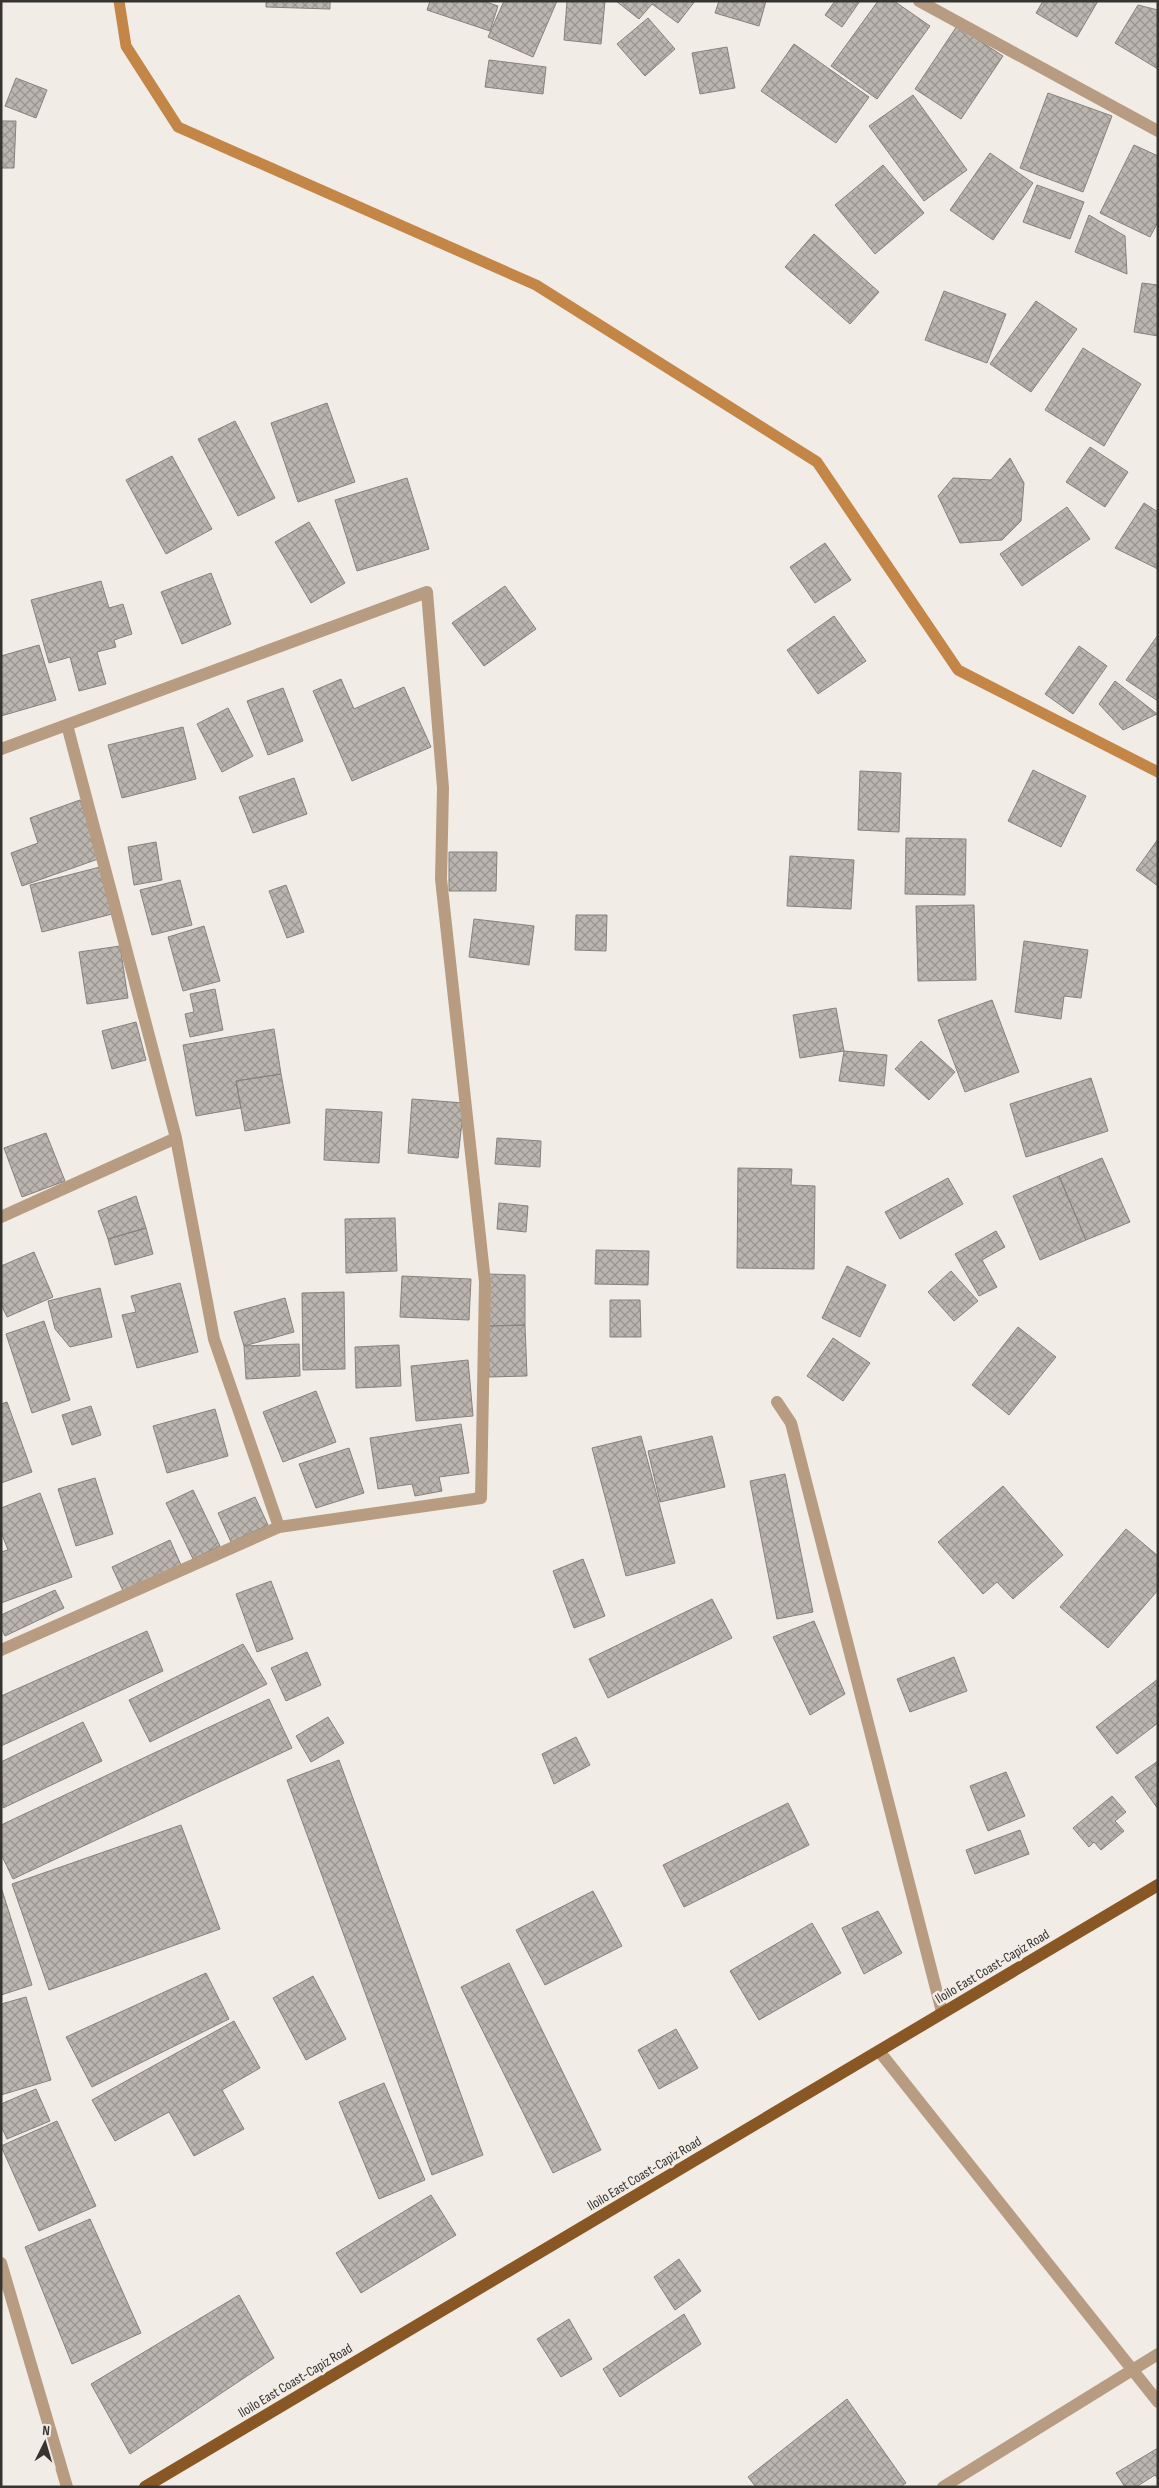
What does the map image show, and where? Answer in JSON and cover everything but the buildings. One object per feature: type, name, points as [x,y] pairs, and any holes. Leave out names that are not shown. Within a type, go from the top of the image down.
[{"type":"main road","name":"Iloilo East Coast-Capiz Road","points":[[145,2487],[1158,1885]]},
{"type":"street","points":[[919,1],[1158,131]]},
{"type":"street","points":[[1,749],[427,592],[443,788],[442,879],[485,1282],[481,1498],[279,1527],[1,1650]]},
{"type":"street","points":[[66,725],[176,1138],[214,1339],[279,1527]]},
{"type":"street","points":[[1,1217],[176,1138]]},
{"type":"street","points":[[777,1402],[792,1423],[942,2012]]},
{"type":"street","points":[[879,2051],[1158,2402]]},
{"type":"street","points":[[1,2263],[67,2487]]},
{"type":"street","points":[[943,2487],[1158,2354]]},
{"type":"waterway","points":[[119,1],[126,46],[178,127],[536,285],[817,462],[958,670],[1158,772]]}]
